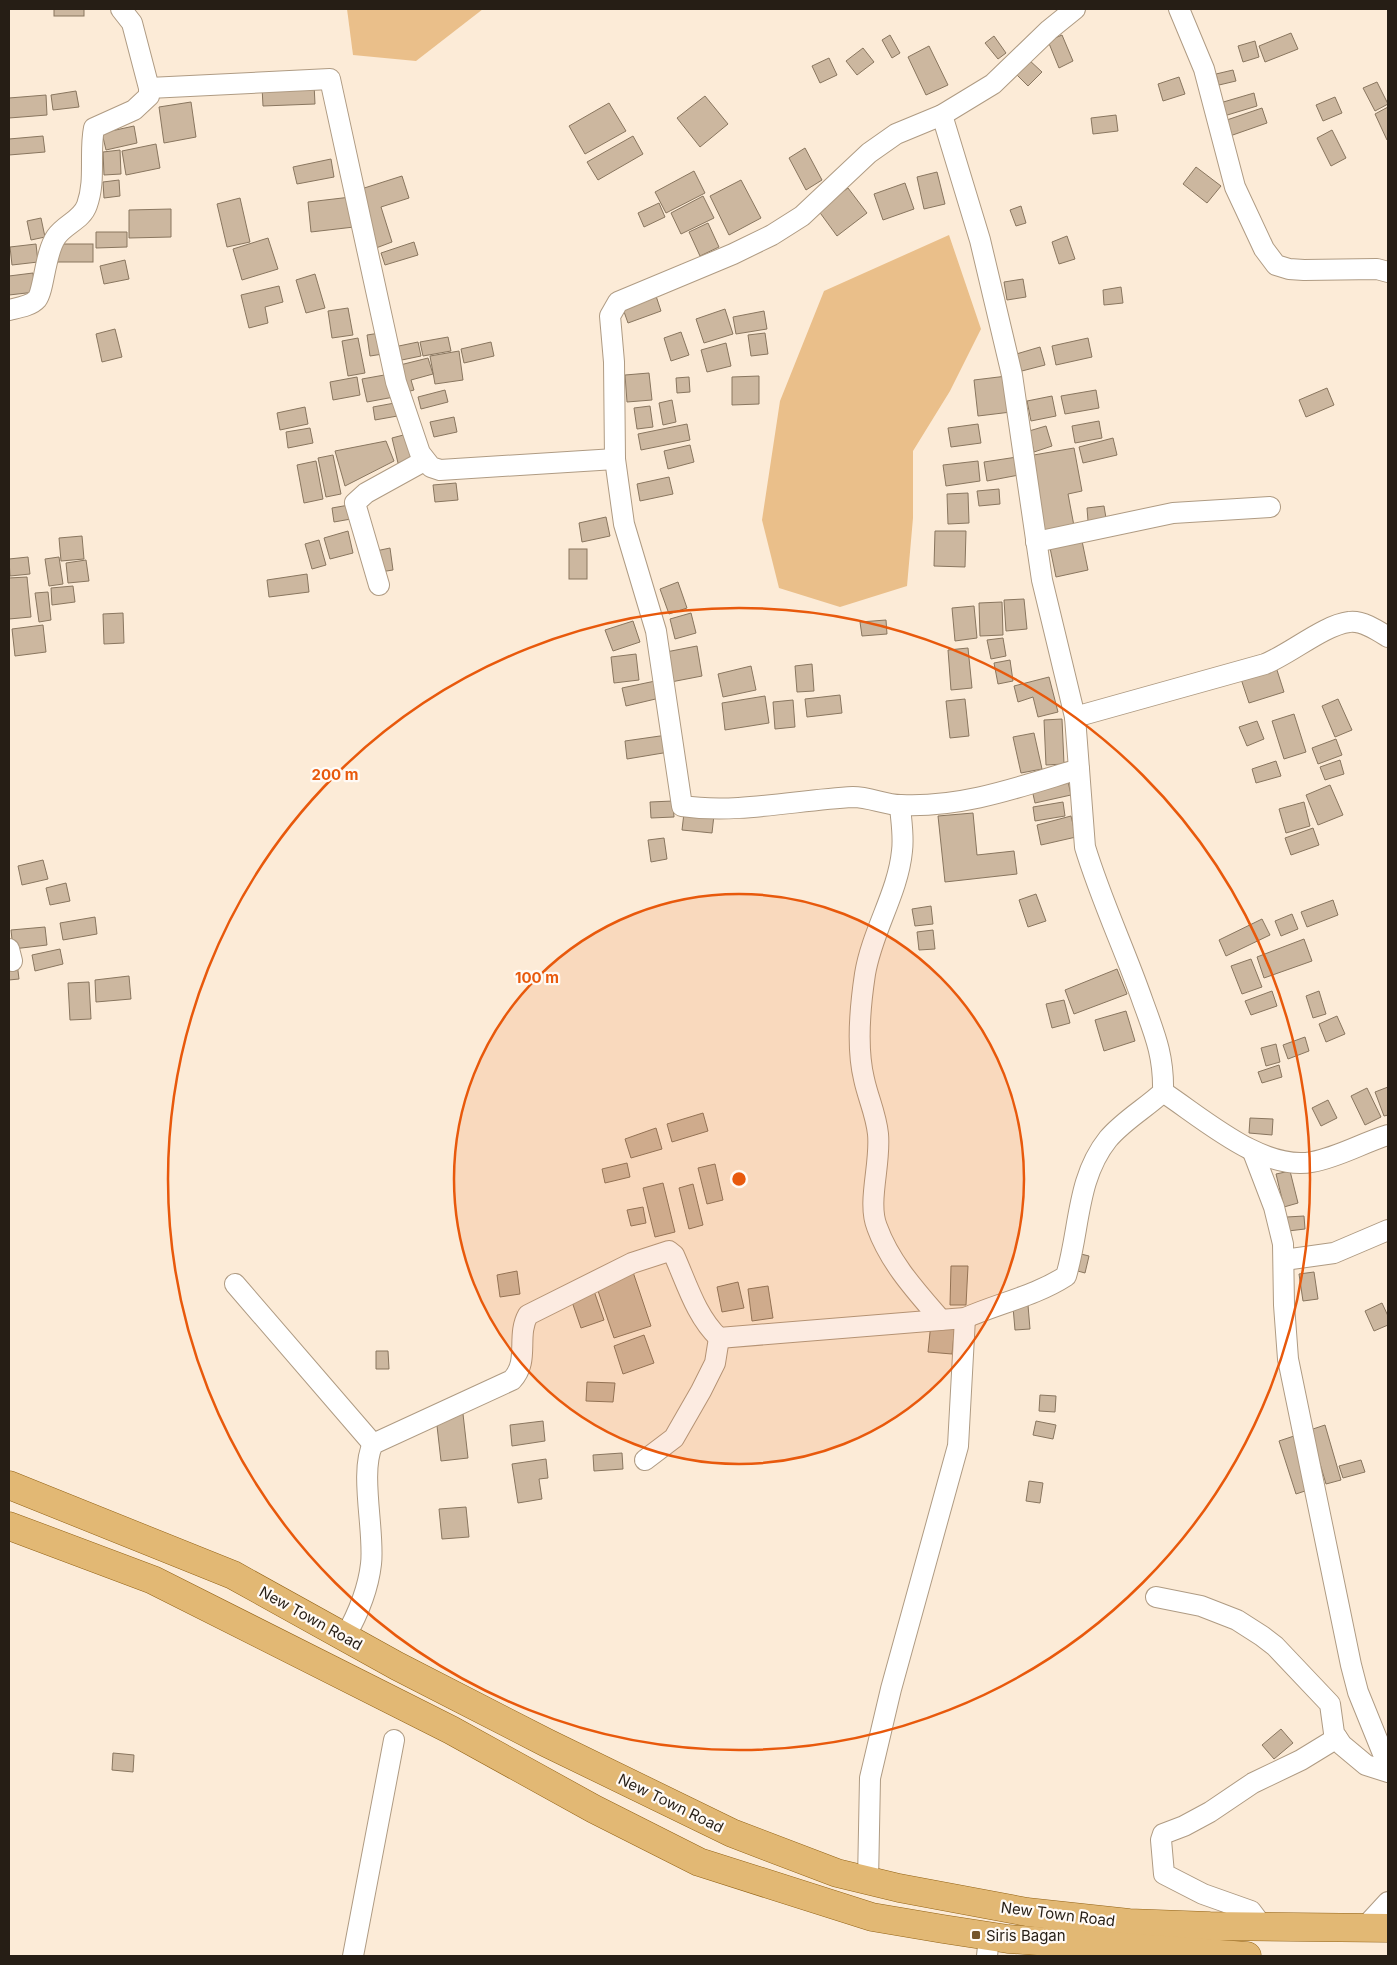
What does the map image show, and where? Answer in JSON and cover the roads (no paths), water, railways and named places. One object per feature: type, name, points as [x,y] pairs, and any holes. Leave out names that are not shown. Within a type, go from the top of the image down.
[{"type":"main road","name":"New Town Road","points":[[9,1485],[233,1575],[345,1637],[547,1743],[732,1833],[837,1873],[1027,1912],[1129,1923],[1377,1928]]},
{"type":"main road","name":"New Town Road","points":[[9,1526],[162,1584],[451,1730],[594,1810],[699,1862],[872,1917],[988,1946],[1247,1956]]},
{"type":"street","points":[[9,310],[38,298],[47,256],[55,238],[63,228],[82,214],[88,204],[92,179],[92,139],[94,128],[134,110],[149,96],[149,88],[132,23],[122,9]]},
{"type":"street","points":[[1075,9],[1048,30],[993,84],[942,115],[896,134],[869,154],[802,216],[772,235],[618,302],[610,316],[614,362],[615,459],[624,524],[656,630],[682,806],[709,810],[855,797],[900,806],[933,804],[981,797],[1080,769]]},
{"type":"street","points":[[1179,9],[1204,69],[1235,187],[1264,249],[1276,265],[1289,269],[1304,270],[1367,268],[1388,272]]},
{"type":"street","points":[[149,88],[330,79],[396,382],[424,461],[431,467],[440,470],[615,459]]},
{"type":"street","points":[[345,1637],[361,1608],[371,1564],[368,1492],[369,1452],[373,1444],[512,1380],[518,1374],[523,1359],[522,1324],[528,1314],[632,1264],[663,1251],[670,1251],[700,1314],[708,1328],[719,1338],[965,1318],[996,1304],[1044,1290],[1066,1276],[1073,1252],[1082,1193],[1087,1175],[1096,1157],[1109,1139],[1127,1120],[1163,1092],[1164,1066],[1157,1040],[1085,847],[1075,717],[1042,580],[1016,394],[1006,341],[980,240],[942,115]]},
{"type":"street","points":[[379,585],[356,503],[366,493],[424,461]]},
{"type":"street","points":[[1036,542],[1173,513],[1270,507]]},
{"type":"street","points":[[1075,717],[1265,664],[1282,657],[1331,628],[1350,622],[1371,627],[1388,637]]},
{"type":"street","points":[[900,806],[902,850],[898,871],[870,948],[865,975],[860,1026],[860,1051],[864,1079],[874,1110],[878,1134],[879,1159],[872,1213],[884,1244],[896,1266],[941,1320]]},
{"type":"street","points":[[1163,1092],[1253,1152],[1274,1160],[1296,1164],[1304,1163],[1336,1155],[1388,1135]]},
{"type":"street","points":[[1253,1152],[1274,1207],[1283,1244],[1284,1305],[1288,1359],[1351,1665],[1358,1692],[1388,1766]]},
{"type":"street","points":[[1284,1260],[1341,1251],[1388,1230]]},
{"type":"street","points":[[235,1284],[373,1444]]},
{"type":"street","points":[[868,1880],[870,1778],[891,1689],[958,1446],[965,1318]]},
{"type":"street","points":[[645,1460],[674,1438],[702,1391],[715,1363],[719,1338]]},
{"type":"street","points":[[1156,1598],[1201,1606],[1237,1620],[1262,1636],[1275,1646],[1330,1704],[1337,1738],[1366,1765],[1388,1772]]},
{"type":"street","points":[[1263,1927],[1251,1911],[1203,1894],[1164,1874],[1161,1840],[1163,1834],[1210,1812],[1253,1783],[1302,1760],[1337,1738]]},
{"type":"street","points":[[353,1956],[394,1740]]},
{"type":"street","points":[[1377,1928],[1388,1902]]},
{"type":"place","name":"Siris Bagan","points":[[976,1935]]}]
